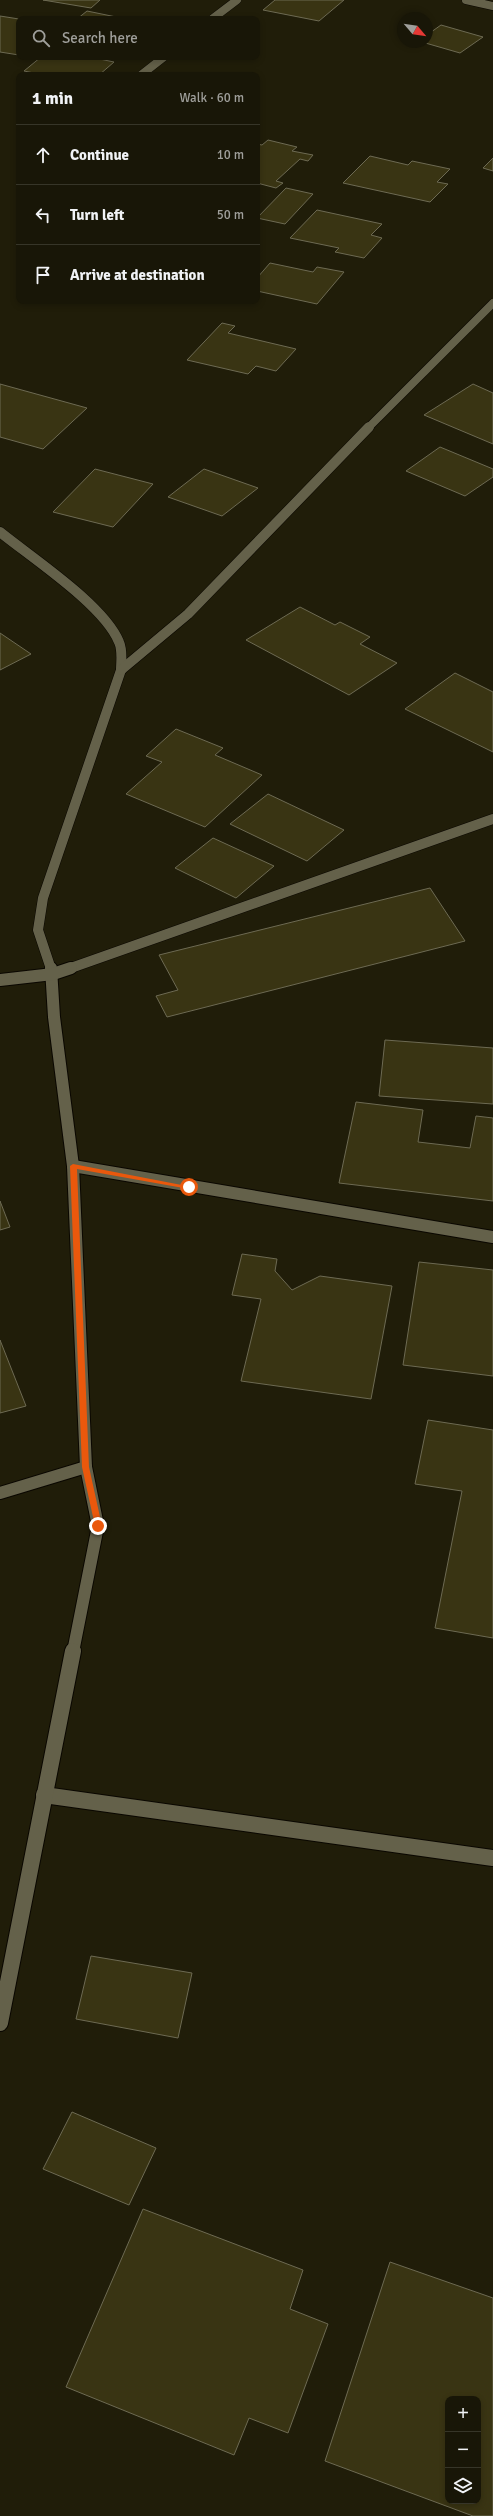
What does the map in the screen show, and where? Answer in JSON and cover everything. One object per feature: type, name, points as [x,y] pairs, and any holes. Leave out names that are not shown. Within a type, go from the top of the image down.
[{"type":"street","points":[[216,16],[237,0]]},
{"type":"street","points":[[466,0],[493,6]]},
{"type":"street","points":[[145,72],[160,60]]},
{"type":"street","points":[[121,670],[188,614],[368,427],[493,302]]},
{"type":"street","points":[[0,532],[75,593],[105,622],[119,642],[121,670],[43,898],[38,930],[53,974],[54,1017],[73,1166],[86,1467],[98,1526],[0,2023]]},
{"type":"street","points":[[0,980],[53,974],[493,819]]},
{"type":"street","points":[[73,1166],[493,1237]]},
{"type":"street","points":[[0,1493],[86,1467]]},
{"type":"street","points":[[44,1795],[493,1858]]},
{"type":"building","points":[[43,0],[100,0],[91,8]]},
{"type":"building","points":[[275,0],[344,0],[319,21],[263,10]]},
{"type":"building","points":[[87,11],[111,16],[81,16]]},
{"type":"building","points":[[0,16],[16,19],[16,55],[0,52]]},
{"type":"building","points":[[441,25],[483,37],[460,53],[433,45],[433,31]]},
{"type":"building","points":[[37,60],[104,60],[114,62],[102,72],[24,71]]},
{"type":"building","points":[[268,140],[297,147],[292,151],[313,155],[308,161],[300,159],[276,181],[283,183],[276,188],[260,184],[260,145],[262,145]]},
{"type":"building","points":[[370,156],[408,165],[412,161],[450,169],[437,182],[448,184],[430,202],[343,183]]},
{"type":"building","points":[[493,158],[493,171],[483,168]]},
{"type":"building","points":[[286,188],[313,194],[285,224],[260,219],[260,215]]},
{"type":"building","points":[[317,210],[382,224],[371,235],[382,238],[364,258],[335,252],[339,248],[290,238]]},
{"type":"building","points":[[270,263],[313,272],[317,267],[344,272],[317,304],[260,292],[260,275]]},
{"type":"building","points":[[222,323],[235,326],[228,333],[296,349],[276,371],[256,366],[248,374],[187,360]]},
{"type":"building","points":[[0,384],[87,408],[43,449],[0,437]]},
{"type":"building","points":[[473,384],[493,393],[493,444],[424,415]]},
{"type":"building","points":[[440,447],[493,469],[493,477],[465,496],[406,471]]},
{"type":"building","points":[[95,469],[153,484],[113,527],[53,512]]},
{"type":"building","points":[[204,469],[258,488],[222,516],[168,497]]},
{"type":"building","points":[[300,607],[335,625],[340,622],[370,637],[360,644],[397,663],[349,695],[246,640]]},
{"type":"building","points":[[0,633],[31,654],[0,670]]},
{"type":"building","points":[[455,673],[493,692],[493,752],[405,709]]},
{"type":"building","points":[[176,729],[223,748],[215,755],[262,775],[205,827],[126,794],[162,762],[146,756]]},
{"type":"building","points":[[268,794],[344,830],[307,861],[230,824]]},
{"type":"building","points":[[213,838],[274,866],[236,898],[175,868]]},
{"type":"building","points":[[430,888],[465,941],[167,1017],[156,996],[178,990],[159,955]]},
{"type":"building","points":[[385,1040],[493,1048],[493,1104],[379,1096]]},
{"type":"building","points":[[356,1102],[423,1110],[418,1142],[470,1148],[476,1116],[493,1118],[493,1201],[339,1183]]},
{"type":"building","points":[[0,1201],[10,1227],[0,1230]]},
{"type":"building","points":[[242,1254],[277,1259],[275,1271],[292,1290],[320,1276],[392,1286],[371,1399],[241,1381],[261,1299],[232,1295]]},
{"type":"building","points":[[419,1262],[493,1270],[493,1376],[403,1365]]},
{"type":"building","points":[[0,1340],[26,1406],[0,1413]]},
{"type":"building","points":[[428,1420],[493,1430],[493,1638],[435,1628],[462,1491],[415,1484]]},
{"type":"building","points":[[91,1956],[192,1973],[178,2038],[76,2019]]},
{"type":"building","points":[[72,2112],[156,2148],[129,2205],[43,2169]]},
{"type":"building","points":[[143,2209],[303,2270],[290,2309],[328,2324],[288,2433],[249,2418],[234,2455],[66,2387]]},
{"type":"building","points":[[390,2262],[493,2298],[493,2516],[473,2516],[325,2461]]},
{"type":"route","points":[[98,1526],[86,1467],[73,1166],[189,1187]]}]
